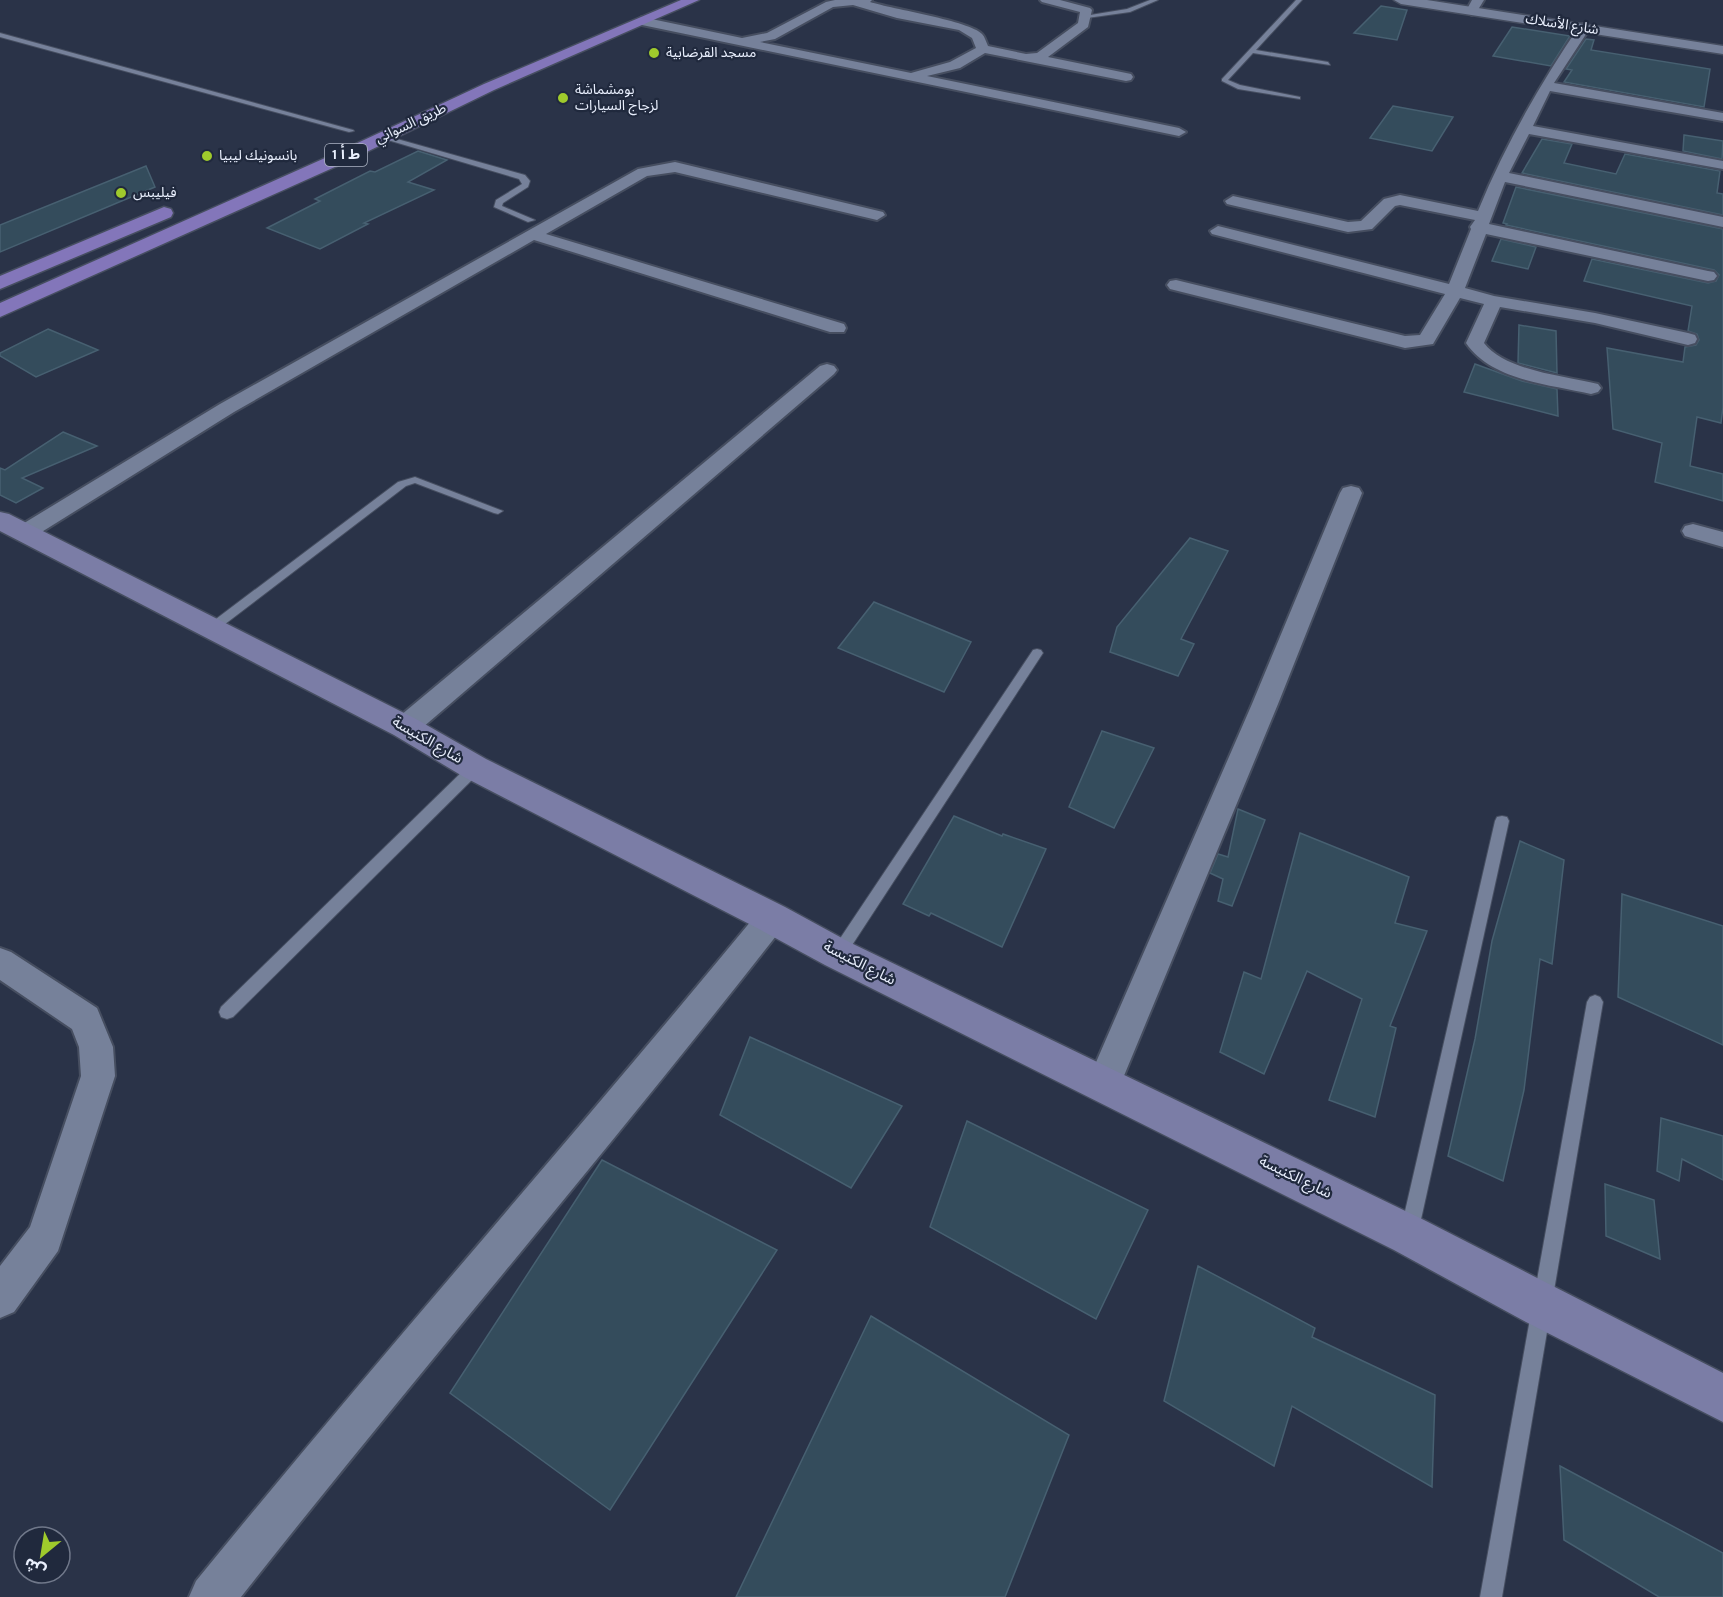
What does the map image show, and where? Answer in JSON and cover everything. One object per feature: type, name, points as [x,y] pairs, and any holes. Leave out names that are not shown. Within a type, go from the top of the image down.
[{"type":"highway","name":"طريق السواني","points":[[439,92],[652,0]]},
{"type":"highway","name":"طريق السواني","points":[[0,311],[489,87],[692,0]]},
{"type":"highway","name":"طريق السواني","points":[[331,141],[357,129]]},
{"type":"highway","points":[[0,283],[182,205]]},
{"type":"main road","name":"شارع الكنيسة","points":[[12,526],[405,727],[475,768],[772,918],[838,954],[1104,1083],[1408,1235],[1723,1398]]},
{"type":"street","points":[[1034,58],[1046,54],[1077,30],[1084,24],[1087,16],[1086,10],[1046,0]]},
{"type":"street","name":"شارع الأسلاك","points":[[1401,0],[1475,6],[1584,28],[1723,50]]},
{"type":"street","points":[[740,42],[771,36],[832,3],[861,1],[897,14],[963,27],[977,36],[983,49]]},
{"type":"street","points":[[642,21],[1179,132]]},
{"type":"street","points":[[1176,285],[1405,342],[1426,340],[1455,291],[1480,222],[1500,176],[1546,86],[1584,28]]},
{"type":"street","points":[[908,76],[946,68],[983,49],[1126,77]]},
{"type":"street","points":[[1546,86],[1723,117]]},
{"type":"street","points":[[1525,129],[1723,165]]},
{"type":"street","points":[[12,526],[228,408],[532,227],[644,172],[675,167],[877,215]]},
{"type":"street","points":[[1500,176],[1723,222]]},
{"type":"street","points":[[1233,201],[1348,227],[1366,225],[1390,202],[1400,200],[1480,222],[1708,276]]},
{"type":"street","points":[[532,227],[837,328]]},
{"type":"street","points":[[1218,231],[1494,301],[1595,318],[1688,339]]},
{"type":"street","points":[[1494,301],[1474,343],[1483,356],[1519,370],[1591,388]]},
{"type":"street","points":[[405,727],[827,370]]},
{"type":"street","points":[[1104,1083],[1265,704],[1351,493]]},
{"type":"street","points":[[1693,531],[1723,540]]},
{"type":"street","points":[[212,1597],[305,1481],[651,1069],[772,918]]},
{"type":"street","points":[[0,962],[85,1019],[96,1047],[98,1076],[45,1238],[0,1298]]},
{"type":"lane","points":[[1087,16],[1128,11],[1155,0]]},
{"type":"lane","points":[[1298,98],[1238,87],[1224,80],[1299,0]]},
{"type":"lane","points":[[0,35],[357,129]]},
{"type":"lane","points":[[1252,51],[1328,64]]},
{"type":"lane","points":[[383,137],[522,177],[526,181],[525,185],[499,202],[498,207],[532,227]]},
{"type":"lane","points":[[212,628],[402,484],[415,480],[421,481],[498,511]]},
{"type":"lane","points":[[838,954],[1037,653]]},
{"type":"lane","points":[[227,1012],[475,768]]},
{"type":"lane","points":[[1408,1235],[1502,821]]},
{"type":"lane","points":[[1491,1597],[1595,1002]]},
{"type":"building","points":[[1381,6],[1407,10],[1397,40],[1354,33]]},
{"type":"building","points":[[1512,27],[1570,36],[1551,66],[1493,56]]},
{"type":"building","points":[[1586,39],[1594,40],[1591,50],[1710,69],[1704,107],[1564,82],[1572,70],[1566,69]]},
{"type":"building","points":[[1393,106],[1453,117],[1432,151],[1370,138]]},
{"type":"building","points":[[1684,135],[1723,141],[1722,159],[1683,151]]},
{"type":"building","points":[[1542,139],[1572,144],[1564,163],[1616,174],[1625,154],[1720,171],[1717,193],[1723,194],[1723,215],[1522,173]]},
{"type":"building","points":[[418,151],[447,160],[408,182],[434,190],[364,223],[368,224],[320,249],[267,228],[320,201],[315,199],[370,171],[375,172]]},
{"type":"building","points":[[146,166],[155,187],[0,252],[0,225]]},
{"type":"building","points":[[1516,187],[1723,229],[1723,407],[1721,423],[1697,417],[1690,466],[1723,474],[1723,501],[1655,482],[1662,443],[1613,429],[1607,348],[1683,362],[1685,347],[1696,345],[1699,340],[1697,334],[1688,331],[1692,306],[1584,281],[1592,259],[1708,283],[1716,281],[1719,275],[1714,270],[1506,225],[1503,223]]},
{"type":"building","points":[[1501,239],[1536,247],[1528,269],[1492,261]]},
{"type":"building","points":[[1519,325],[1556,331],[1557,373],[1518,363]]},
{"type":"building","points":[[48,329],[98,350],[36,377],[0,356],[0,353]]},
{"type":"building","points":[[1475,364],[1522,381],[1557,389],[1558,416],[1464,392]]},
{"type":"building","points":[[63,432],[97,446],[22,478],[43,488],[16,503],[0,495],[0,468],[5,470]]},
{"type":"building","points":[[1190,538],[1228,551],[1181,639],[1194,644],[1178,676],[1110,652],[1117,627]]},
{"type":"building","points":[[874,602],[971,642],[944,692],[838,648]]},
{"type":"building","points":[[1102,731],[1154,748],[1114,828],[1069,807]]},
{"type":"building","points":[[1238,809],[1265,820],[1232,906],[1218,901],[1223,879],[1210,873],[1218,854],[1228,857]]},
{"type":"building","points":[[954,816],[1002,836],[1003,834],[1046,849],[1002,947],[931,913],[929,916],[903,904]]},
{"type":"building","points":[[1300,833],[1409,877],[1395,923],[1427,931],[1390,1026],[1396,1028],[1375,1117],[1329,1100],[1362,999],[1307,971],[1264,1074],[1220,1052],[1244,972],[1261,979]]},
{"type":"building","points":[[1520,841],[1564,860],[1552,964],[1540,959],[1524,1090],[1503,1181],[1448,1156],[1475,1039],[1492,941]]},
{"type":"building","points":[[1622,894],[1723,926],[1723,1045],[1618,997]]},
{"type":"building","points":[[750,1037],[902,1106],[851,1188],[720,1115]]},
{"type":"building","points":[[1661,1118],[1723,1136],[1723,1180],[1682,1159],[1679,1181],[1657,1171]]},
{"type":"building","points":[[967,1121],[1148,1210],[1096,1319],[930,1227]]},
{"type":"building","points":[[602,1160],[777,1250],[610,1510],[450,1393]]},
{"type":"building","points":[[1605,1184],[1654,1200],[1660,1259],[1606,1236]]},
{"type":"building","points":[[1198,1266],[1315,1328],[1312,1337],[1435,1395],[1432,1487],[1292,1406],[1274,1466],[1164,1401]]},
{"type":"building","points":[[871,1316],[1069,1435],[1005,1597],[736,1597]]},
{"type":"building","points":[[1560,1466],[1723,1553],[1723,1597],[1659,1597],[1564,1540]]},
{"type":"place","name":"مسجد القرضابية","points":[[654,53]]},
{"type":"place","name":"بومشماشة لزجاج السيارات","points":[[563,98]]},
{"type":"place","name":"بانسونيك ليبيا","points":[[207,156]]},
{"type":"place","name":"فيليبس","points":[[121,193]]}]
